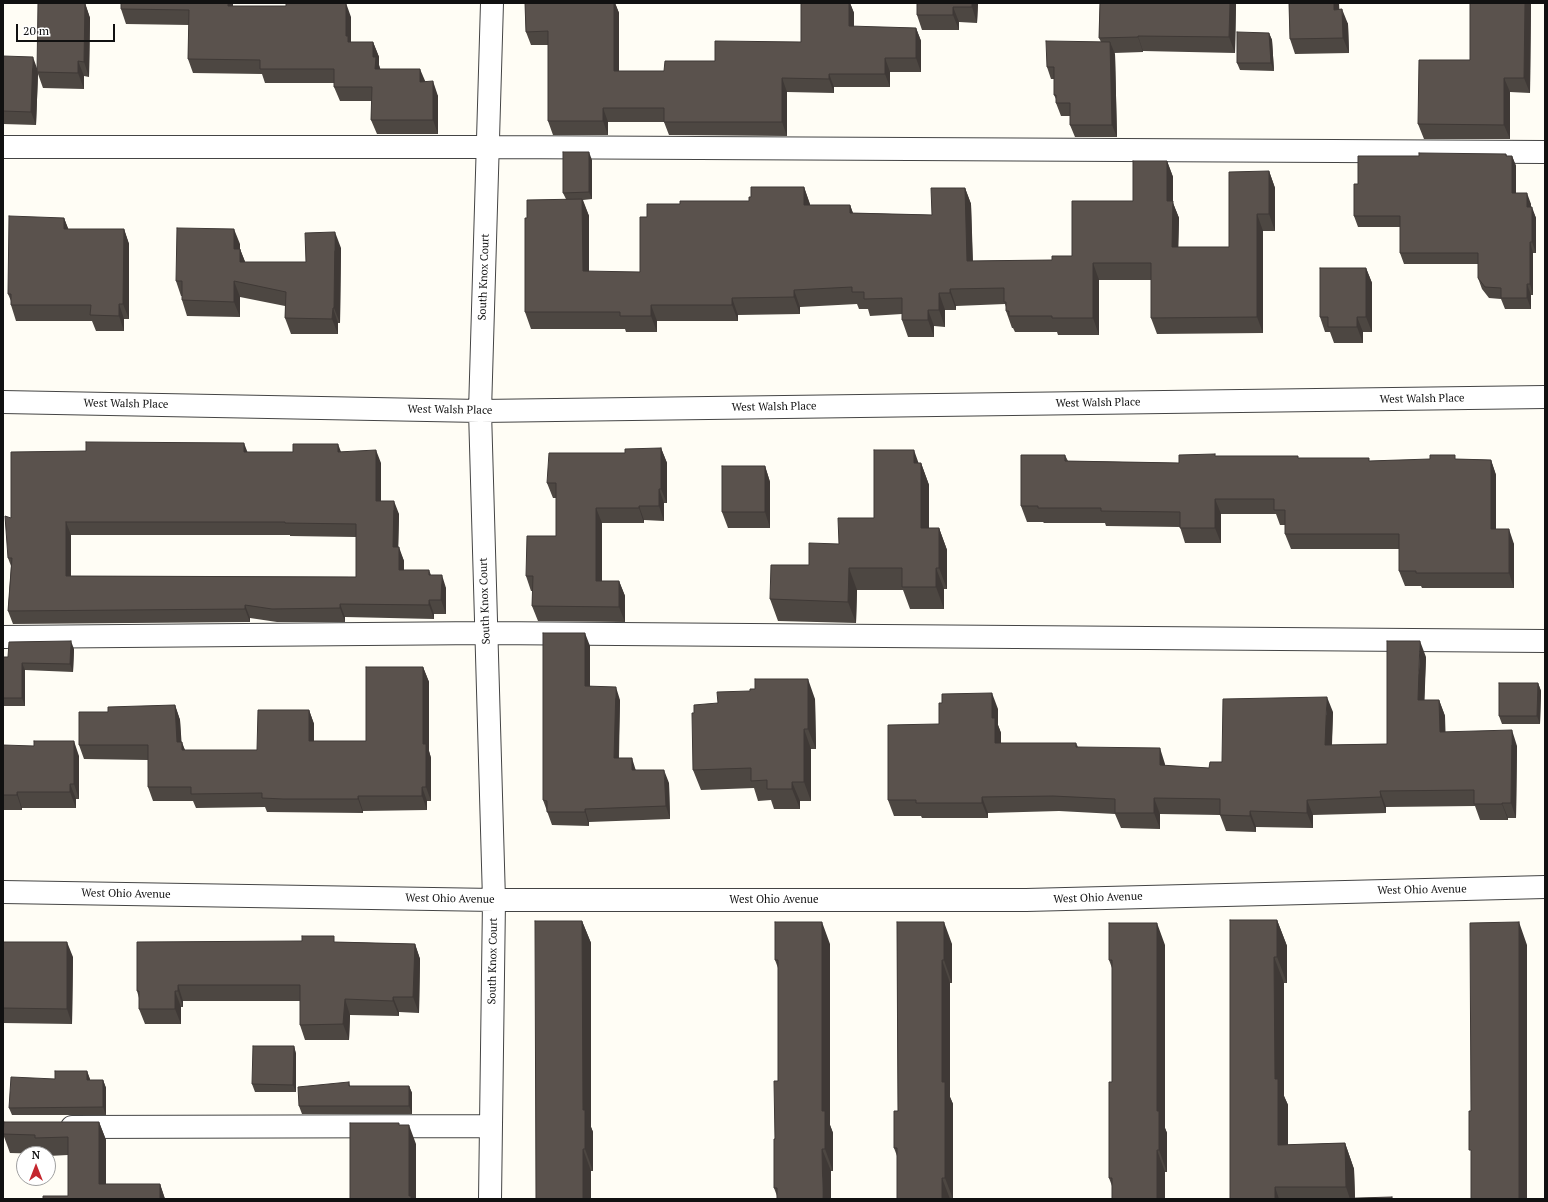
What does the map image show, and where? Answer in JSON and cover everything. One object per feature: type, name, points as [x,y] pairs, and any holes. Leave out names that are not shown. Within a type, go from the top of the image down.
[{"type":"street","name":"South Knox Court","points":[[490,1199],[494,900],[480,411],[492,3]]},
{"type":"street","points":[[3,147],[488,147],[1545,152]]},
{"type":"street","name":"West Walsh Place","points":[[3,402],[480,411],[1545,397]]},
{"type":"street","points":[[3,637],[486,633],[1545,641]]},
{"type":"street","name":"West Ohio Avenue","points":[[3,892],[494,900],[1026,900],[1545,886]]},
{"type":"street","points":[[50,1128],[491,1126]]},
{"type":"building","points":[[38,3],[85,3],[84,62],[78,61],[78,73],[37,72]]},
{"type":"building","points":[[121,3],[228,3],[228,6],[286,6],[286,3],[346,3],[346,36],[348,36],[348,42],[373,42],[373,57],[376,57],[375,69],[420,69],[420,82],[433,81],[433,120],[371,120],[372,87],[334,87],[334,69],[260,69],[260,60],[188,59],[189,10],[121,9]]},
{"type":"building","points":[[525,3],[614,3],[614,71],[664,71],[665,61],[715,61],[715,41],[801,42],[801,3],[849,3],[849,26],[916,28],[916,58],[885,58],[885,74],[829,74],[829,79],[782,78],[782,122],[664,122],[664,108],[603,108],[603,121],[548,121],[548,31],[526,32]]},
{"type":"building","points":[[917,3],[972,3],[972,7],[953,7],[953,15],[917,15]]},
{"type":"building","points":[[1100,3],[1230,3],[1229,37],[1138,36],[1099,38]]},
{"type":"building","points":[[1289,3],[1334,3],[1334,10],[1342,9],[1343,38],[1290,39]]},
{"type":"building","points":[[1470,3],[1525,3],[1524,78],[1504,78],[1504,125],[1418,124],[1419,60],[1470,60]]},
{"type":"building","points":[[1237,32],[1269,33],[1271,63],[1237,63]]},
{"type":"building","points":[[1046,41],[1110,42],[1112,125],[1070,125],[1070,103],[1056,103],[1056,95],[1054,95],[1054,67],[1047,67]]},
{"type":"building","points":[[3,56],[33,57],[31,112],[3,111]]},
{"type":"building","points":[[563,152],[589,152],[589,192],[563,193]]},
{"type":"building","points":[[1419,153],[1506,154],[1506,156],[1512,156],[1512,193],[1527,193],[1527,207],[1532,207],[1530,284],[1527,284],[1527,298],[1501,298],[1501,288],[1485,287],[1478,278],[1478,253],[1400,253],[1400,216],[1354,216],[1354,184],[1358,184],[1358,156],[1419,156]]},
{"type":"building","points":[[1133,161],[1167,161],[1167,201],[1173,201],[1172,247],[1229,247],[1229,172],[1269,171],[1269,214],[1257,214],[1257,317],[1151,318],[1151,263],[1093,263],[1093,318],[1009,316],[1009,311],[1006,311],[1006,302],[1004,302],[1004,288],[950,289],[950,293],[939,293],[939,310],[928,310],[928,320],[902,320],[902,298],[864,299],[864,292],[852,292],[852,287],[794,290],[794,297],[732,298],[732,305],[651,305],[651,316],[620,316],[620,312],[525,312],[525,218],[527,218],[527,200],[582,199],[583,271],[640,272],[640,217],[647,217],[647,204],[680,204],[680,201],[749,201],[749,197],[751,197],[751,187],[804,187],[804,205],[850,205],[850,213],[932,215],[931,188],[965,188],[967,261],[1052,260],[1052,256],[1072,256],[1072,201],[1133,201]]},
{"type":"building","points":[[9,216],[64,218],[64,229],[124,229],[123,304],[119,304],[119,316],[90,315],[91,305],[11,305],[11,294],[8,294]]},
{"type":"building","points":[[177,228],[234,229],[234,249],[240,249],[240,262],[306,262],[305,233],[335,232],[334,308],[332,319],[285,318],[286,292],[234,281],[234,302],[182,300],[182,281],[176,281]]},
{"type":"building","points":[[1320,268],[1366,268],[1366,317],[1357,317],[1357,327],[1328,327],[1328,317],[1320,317]]},
{"type":"building","points":[[86,442],[244,443],[244,452],[293,452],[293,444],[338,444],[338,452],[376,450],[376,501],[394,501],[393,547],[399,547],[399,570],[429,570],[429,575],[442,575],[441,600],[429,600],[429,605],[340,604],[340,608],[272,609],[245,605],[245,609],[8,611],[12,558],[8,558],[5,516],[11,518],[11,452],[86,451]],"holes":[[[66,522],[285,522],[356,524],[356,577],[66,576]]]},
{"type":"building","points":[[661,448],[661,489],[659,489],[659,506],[639,506],[639,508],[596,508],[596,581],[619,581],[619,607],[532,606],[533,576],[526,576],[527,536],[556,536],[556,483],[547,483],[549,453],[625,453],[625,449]]},
{"type":"building","points":[[874,450],[914,450],[914,463],[921,463],[921,528],[939,528],[939,568],[936,568],[936,587],[902,587],[902,568],[849,568],[848,602],[770,599],[771,565],[809,565],[809,543],[839,544],[838,518],[874,518]]},
{"type":"building","points":[[1215,454],[1215,456],[1369,458],[1369,461],[1430,459],[1430,455],[1455,455],[1455,459],[1491,460],[1491,529],[1509,529],[1509,573],[1416,573],[1416,571],[1399,571],[1399,534],[1285,534],[1285,510],[1274,510],[1274,499],[1215,499],[1215,528],[1180,528],[1180,512],[1101,511],[1101,508],[1038,508],[1038,506],[1021,506],[1021,455],[1065,455],[1065,461],[1179,463],[1179,455]]},
{"type":"building","points":[[722,466],[765,466],[765,512],[722,512]]},
{"type":"building","points":[[543,633],[585,633],[585,686],[616,687],[614,758],[632,758],[632,770],[664,770],[666,806],[585,809],[585,812],[547,812],[547,801],[543,800]]},
{"type":"building","points":[[71,641],[70,664],[22,663],[22,698],[3,698],[3,657],[8,657],[9,642]]},
{"type":"building","points":[[1387,641],[1420,641],[1418,700],[1439,700],[1440,732],[1512,730],[1511,803],[1474,804],[1474,790],[1380,791],[1381,797],[1307,800],[1307,813],[1250,811],[1250,816],[1220,815],[1220,799],[1154,798],[1154,813],[1115,813],[1115,799],[1053,796],[982,797],[982,803],[916,803],[916,800],[888,800],[888,725],[939,724],[939,703],[942,703],[942,694],[992,693],[992,718],[995,718],[995,743],[1076,743],[1076,747],[1160,748],[1160,765],[1209,768],[1210,762],[1222,762],[1223,699],[1327,697],[1325,745],[1387,744]]},
{"type":"building","points":[[366,667],[423,667],[423,744],[426,744],[426,787],[422,787],[422,796],[358,796],[358,799],[283,799],[262,798],[262,793],[191,794],[191,787],[148,787],[148,745],[79,745],[79,712],[108,712],[108,707],[175,705],[177,742],[182,742],[182,750],[257,750],[258,710],[309,710],[309,741],[366,741]]},
{"type":"building","points":[[755,679],[808,679],[808,729],[804,729],[804,782],[792,782],[792,789],[767,789],[767,780],[751,781],[751,768],[693,770],[692,713],[694,713],[694,705],[718,703],[717,692],[750,691],[750,689],[755,689]]},
{"type":"building","points":[[1499,683],[1538,683],[1537,716],[1499,716]]},
{"type":"building","points":[[34,741],[74,741],[74,784],[70,784],[70,792],[17,792],[17,795],[3,795],[3,745],[34,746]]},
{"type":"building","points":[[1230,920],[1277,920],[1277,957],[1274,957],[1275,1079],[1278,1079],[1278,1145],[1345,1143],[1346,1187],[1275,1187],[1275,1199],[1230,1199]]},
{"type":"building","points":[[535,921],[582,921],[583,1110],[585,1110],[583,1199],[536,1199]]},
{"type":"building","points":[[775,922],[822,922],[822,1111],[825,1111],[825,1149],[822,1149],[823,1199],[777,1199],[777,1188],[774,1188],[774,1081],[778,1081],[778,960],[775,960]]},
{"type":"building","points":[[897,922],[944,922],[944,960],[942,960],[942,1082],[945,1082],[945,1178],[942,1178],[942,1199],[897,1199],[897,1148],[894,1148],[894,1111],[898,1111]]},
{"type":"building","points":[[1519,922],[1519,1199],[1471,1199],[1471,1150],[1469,1150],[1469,1111],[1471,1111],[1470,923]]},
{"type":"building","points":[[1109,923],[1157,923],[1157,1111],[1159,1111],[1159,1150],[1157,1150],[1157,1199],[1112,1199],[1112,1178],[1109,1178],[1109,1082],[1112,1082],[1112,960],[1109,960]]},
{"type":"building","points":[[302,936],[334,936],[334,942],[415,944],[413,997],[393,997],[393,1001],[345,999],[343,1024],[300,1025],[300,985],[178,985],[178,991],[175,991],[175,1009],[139,1009],[139,991],[137,991],[137,942],[302,941]]},
{"type":"building","points":[[3,942],[67,942],[67,1009],[3,1008]]},
{"type":"building","points":[[253,1046],[294,1046],[293,1085],[252,1084]]},
{"type":"building","points":[[55,1071],[87,1071],[87,1080],[103,1080],[103,1107],[9,1108],[11,1077],[55,1079]]},
{"type":"building","points":[[349,1082],[349,1086],[409,1086],[409,1106],[299,1106],[298,1087]]},
{"type":"building","points":[[4,1122],[99,1122],[99,1184],[160,1184],[160,1199],[43,1199],[43,1196],[68,1196],[68,1137],[35,1138],[35,1135],[3,1134]]},
{"type":"building","points":[[350,1123],[399,1123],[399,1125],[409,1125],[409,1196],[411,1196],[411,1199],[350,1199]]},
{"type":"building","points":[[1392,1197],[1392,1199],[1325,1199]]}]
